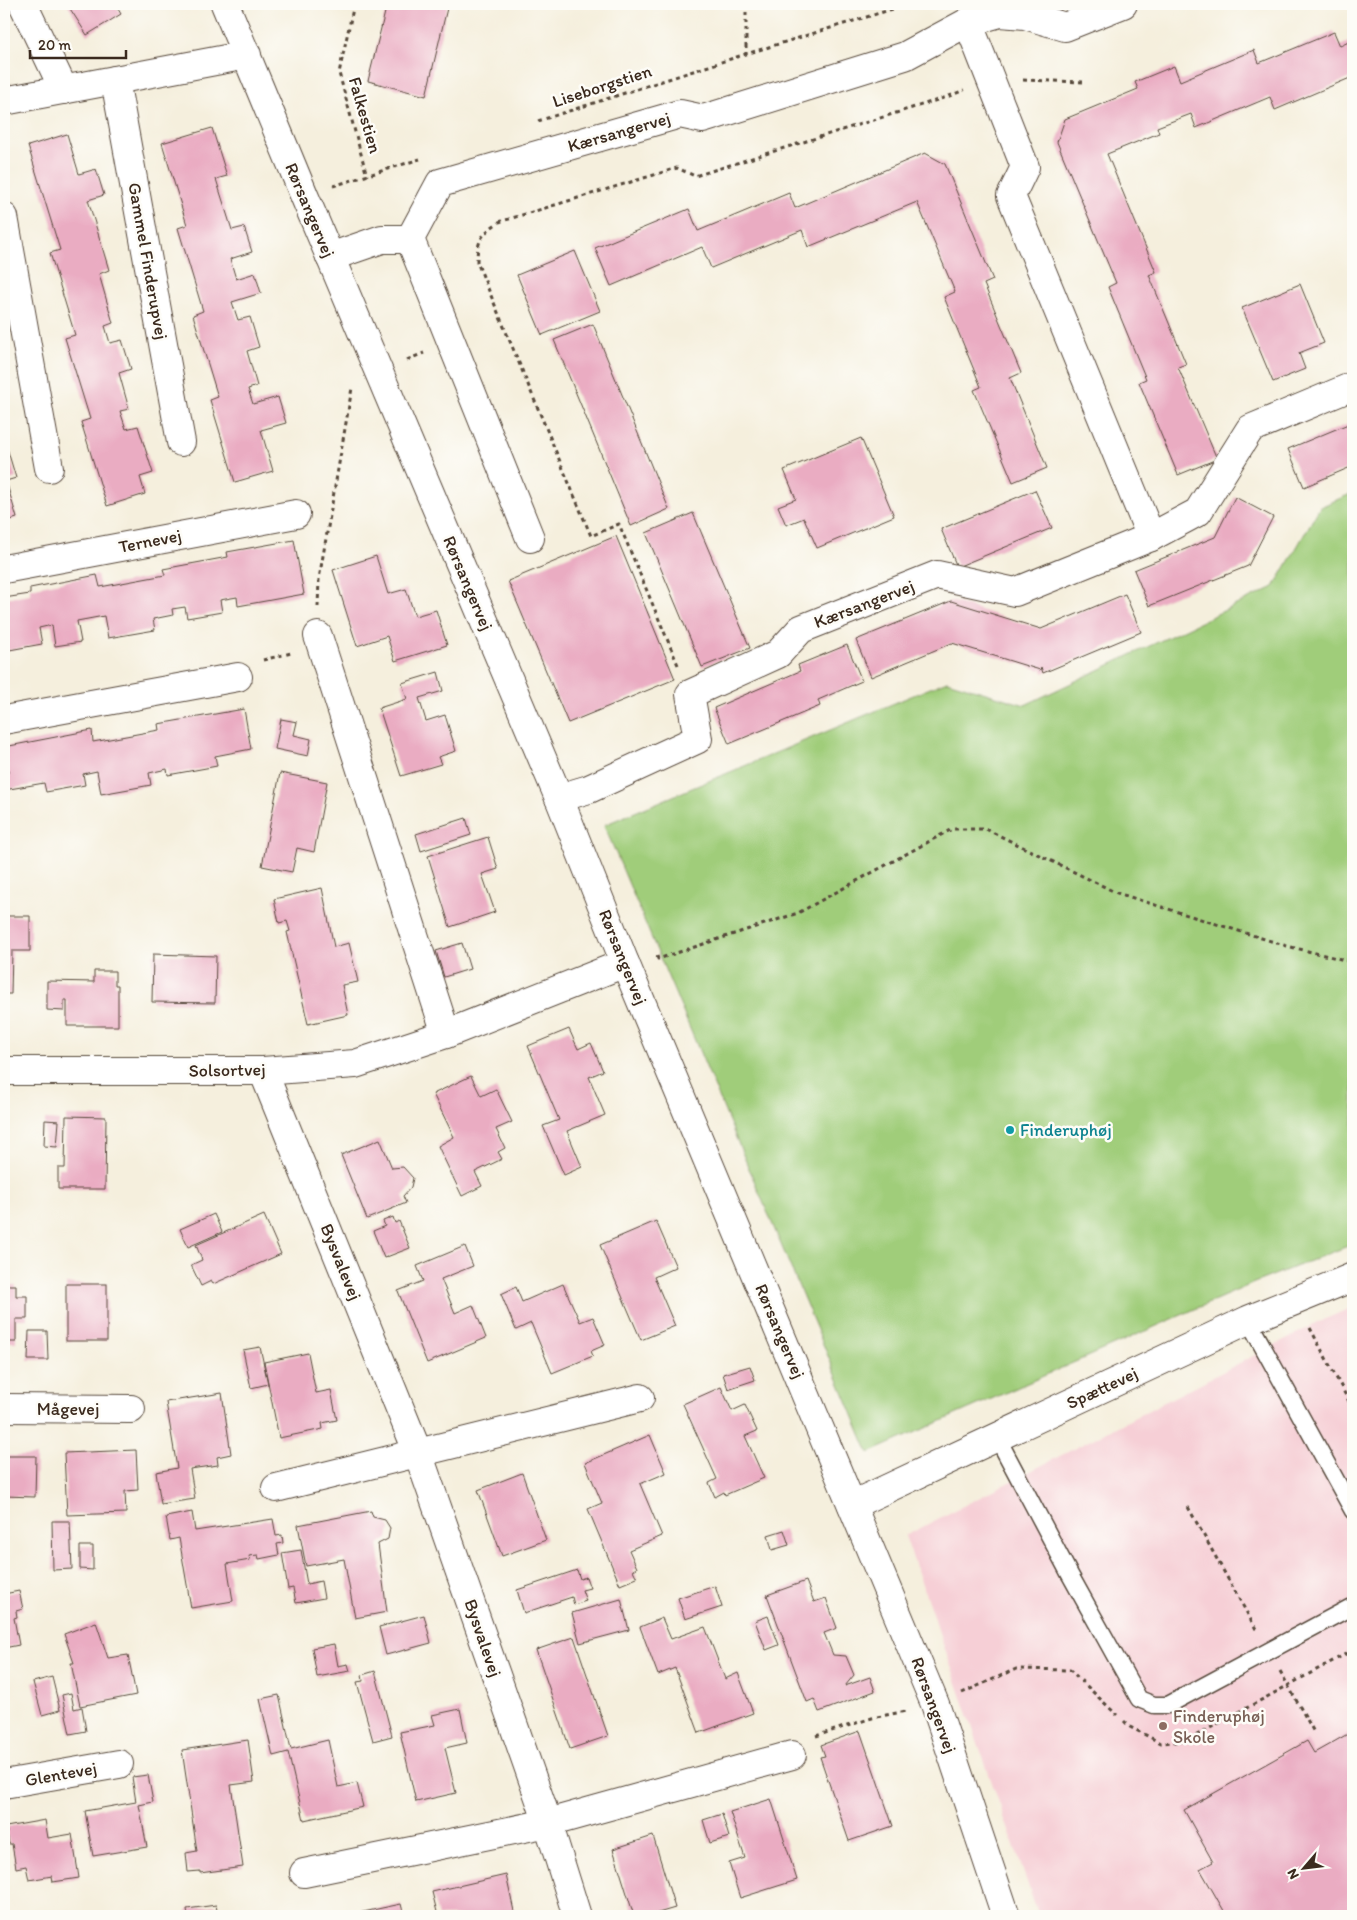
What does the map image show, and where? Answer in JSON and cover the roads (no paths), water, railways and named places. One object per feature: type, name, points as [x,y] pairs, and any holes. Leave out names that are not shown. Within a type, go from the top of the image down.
[{"type":"street","points":[[23,4],[64,90]]},
{"type":"street","name":"Rørsangervej","points":[[225,4],[559,798],[626,963],[936,1704],[1006,1916]]},
{"type":"street","name":"Kærsangervej","points":[[410,239],[440,183],[680,114],[702,119],[904,56],[968,22],[1000,13],[1025,14],[1065,27],[1123,4]]},
{"type":"street","points":[[968,22],[1025,167],[1011,196],[1151,537]]},
{"type":"street","points":[[4,101],[247,54]]},
{"type":"street","name":"Gammel Finderupvej","points":[[115,80],[181,442]]},
{"type":"street","points":[[4,217],[49,468]]},
{"type":"street","points":[[330,257],[382,239],[410,239],[530,538]]},
{"type":"street","name":"Kærsangervej","points":[[559,798],[589,789],[698,739],[690,694],[778,654],[801,629],[937,575],[1015,592],[1151,537],[1198,512],[1250,428],[1353,386]]},
{"type":"street","name":"Ternevej","points":[[4,569],[296,514]]},
{"type":"street","points":[[318,636],[446,1034]]},
{"type":"street","points":[[4,720],[238,677]]},
{"type":"street","name":"Solsortvej","points":[[4,1071],[263,1070],[355,1064],[446,1034],[626,963]]},
{"type":"street","name":"Bysvalevej","points":[[263,1070],[418,1453],[548,1823],[577,1916]]},
{"type":"street","name":"Spættevej","points":[[852,1504],[1248,1320],[1353,1278]]},
{"type":"street","points":[[276,1488],[640,1398]]},
{"type":"street","name":"Mågevej","points":[[4,1408],[131,1409]]},
{"type":"street","points":[[304,1873],[548,1823],[792,1755]]},
{"type":"street","name":"Glentevej","points":[[4,1784],[118,1764]]},
{"type":"lane","points":[[1248,1320],[1353,1511]]},
{"type":"lane","points":[[998,1437],[1069,1574],[1139,1699],[1154,1705],[1168,1705],[1353,1606]]},
{"type":"place","name":"Finderuphøj","points":[[1010,1130]]},
{"type":"place","name":"Finderuphøj Skole","points":[[1163,1726]]}]
